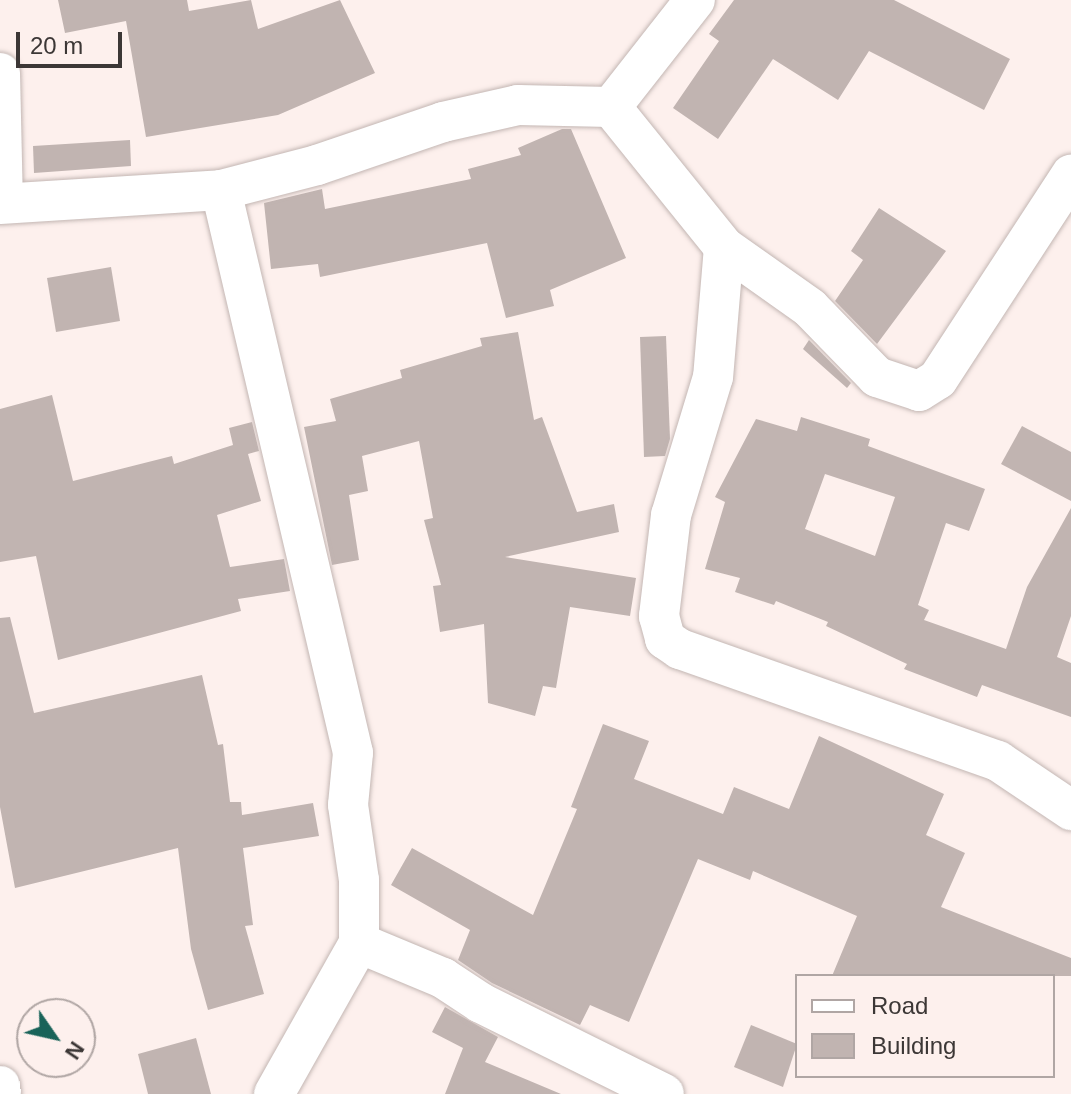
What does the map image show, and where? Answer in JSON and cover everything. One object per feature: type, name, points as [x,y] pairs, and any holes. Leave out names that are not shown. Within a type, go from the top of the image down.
[{"type":"street","points":[[611,107],[676,10]]},
{"type":"street","points":[[0,73],[1,203],[221,190],[317,165],[443,122],[518,105],[611,107],[724,247],[810,308],[877,377],[919,391],[938,379],[1071,175]]},
{"type":"street","points":[[221,190],[353,753],[348,805],[359,880],[359,943],[274,1094]]},
{"type":"street","points":[[724,247],[713,377],[671,515],[659,616],[665,639],[680,649],[998,761],[1071,810]]},
{"type":"street","points":[[359,943],[443,978],[481,1003],[664,1094]]},
{"type":"street","points":[[0,1086],[1,1094]]},
{"type":"building","points":[[58,0],[187,0],[189,11],[251,0],[258,29],[340,0],[375,73],[278,115],[146,137],[126,21],[65,33]]},
{"type":"building","points":[[734,0],[894,0],[1010,59],[984,110],[869,51],[838,100],[773,59],[718,139],[673,108],[719,41],[709,34]]},
{"type":"building","points":[[562,129],[571,129],[626,258],[550,290],[554,306],[506,318],[487,243],[320,277],[318,264],[271,269],[264,203],[322,189],[325,209],[471,179],[468,169],[521,155],[518,148]]},
{"type":"building","points":[[130,140],[131,166],[34,173],[33,146]]},
{"type":"building","points":[[879,208],[946,251],[877,344],[835,301],[863,260],[851,251]]},
{"type":"building","points":[[111,267],[120,321],[56,332],[47,278]]},
{"type":"building","points":[[518,332],[534,420],[542,417],[577,512],[614,504],[619,532],[505,557],[636,578],[630,616],[570,607],[556,688],[543,686],[535,716],[488,703],[484,624],[440,632],[433,586],[441,585],[424,520],[433,518],[419,441],[362,456],[368,491],[349,495],[359,560],[332,565],[304,427],[336,421],[330,399],[402,378],[400,370],[482,346],[480,338]]},
{"type":"building","points":[[666,336],[670,439],[665,456],[644,457],[640,337]]},
{"type":"building","points":[[809,340],[851,383],[847,388],[803,349]]},
{"type":"building","points":[[52,395],[73,481],[172,456],[174,464],[233,445],[229,428],[252,422],[259,451],[248,454],[261,501],[217,515],[230,567],[284,559],[290,591],[238,599],[241,611],[58,660],[36,556],[0,562],[0,409]]},
{"type":"building","points":[[801,417],[870,439],[868,446],[985,489],[969,531],[946,523],[918,605],[929,610],[924,620],[1006,649],[1027,587],[1071,508],[1071,616],[1057,657],[1071,663],[1071,717],[982,685],[977,697],[904,669],[907,664],[826,626],[828,622],[776,601],[774,605],[735,592],[740,578],[705,569],[725,502],[715,497],[756,419],[797,431]],"holes":[[[825,474],[895,497],[875,556],[805,529]]]},
{"type":"building","points":[[1022,426],[1071,452],[1071,501],[1001,464]]},
{"type":"building","points":[[10,617],[34,713],[202,675],[218,745],[223,744],[230,802],[241,802],[242,815],[313,803],[319,836],[243,848],[253,925],[245,926],[264,994],[208,1010],[191,949],[178,848],[15,888],[0,807],[0,618]]},
{"type":"building","points":[[603,724],[649,741],[634,779],[723,814],[734,787],[789,809],[819,736],[944,794],[926,835],[965,853],[941,907],[1071,958],[1071,976],[833,974],[857,916],[753,871],[750,880],[698,859],[629,1022],[590,1005],[580,1025],[492,983],[458,960],[470,930],[391,885],[412,848],[533,915],[577,809],[571,807]]},
{"type":"building","points":[[445,1007],[498,1037],[485,1062],[561,1094],[445,1094],[463,1048],[432,1032]]},
{"type":"building","points":[[751,1025],[795,1043],[783,1087],[734,1067]]},
{"type":"building","points":[[196,1038],[211,1094],[148,1094],[138,1054]]}]
